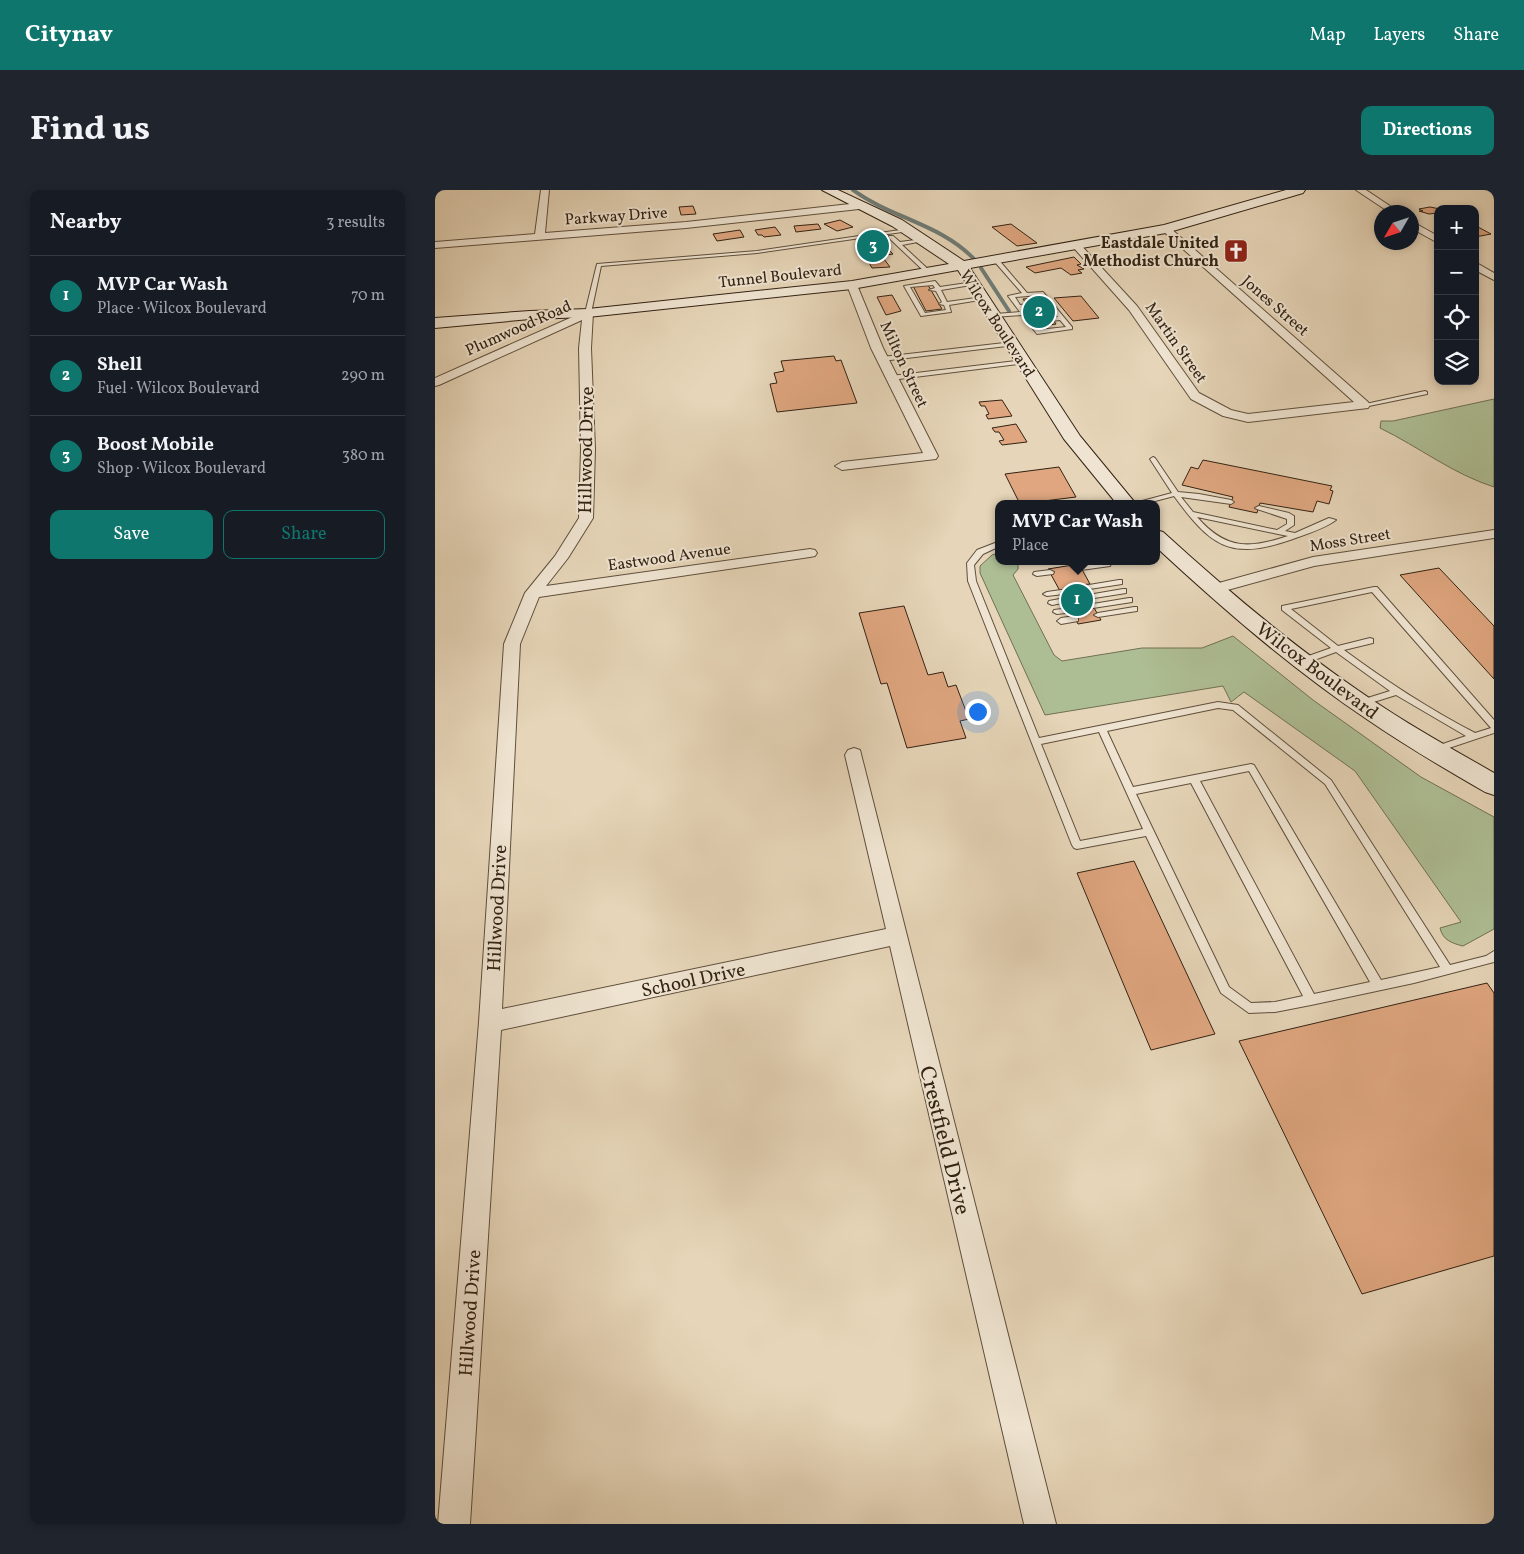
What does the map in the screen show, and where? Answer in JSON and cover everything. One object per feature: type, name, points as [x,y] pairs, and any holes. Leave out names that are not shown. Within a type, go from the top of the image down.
[{"type":"main road","name":"Wilcox Boulevard","points":[[829,190],[897,223],[962,266],[1073,439],[1124,500]]},
{"type":"main road","name":"Tunnel Boulevard","points":[[435,323],[529,315],[588,313],[852,285],[910,281],[928,272],[1166,229],[1299,190]]},
{"type":"main road","name":"Wilcox Boulevard","points":[[1160,540],[1213,589],[1360,704],[1433,750],[1494,785]]},
{"type":"street","points":[[540,235],[545,190]]},
{"type":"street","points":[[1359,190],[1383,205]]},
{"type":"street","name":"Parkway Drive","points":[[435,245],[540,235],[686,225],[859,206]]},
{"type":"street","name":"Jones Street","points":[[1166,229],[1364,404]]},
{"type":"street","points":[[1419,229],[1434,238]]},
{"type":"street","name":"Martin Street","points":[[1076,245],[1133,308],[1195,396],[1227,414],[1248,418],[1364,404]]},
{"type":"street","points":[[1479,268],[1494,277]]},
{"type":"street","name":"Milton Street","points":[[842,466],[931,456],[882,359],[852,285]]},
{"type":"street","name":"Plumwood Road","points":[[435,382],[588,313]]},
{"type":"street","name":"Hillwood Drive","points":[[454,1524],[490,1022],[512,644],[533,593],[561,558],[586,518],[588,449],[585,348],[588,313]]},
{"type":"street","name":"Moss Street","points":[[1213,589],[1313,562],[1494,534]]},
{"type":"street","name":"Eastwood Avenue","points":[[533,593],[810,553]]},
{"type":"street","name":"Crestfield Drive","points":[[854,756],[1040,1524]]},
{"type":"street","name":"School Drive","points":[[490,1022],[897,936]]},
{"type":"lane","points":[[588,313],[599,265],[757,252],[907,230]]},
{"type":"lane","points":[[891,237],[928,272]]},
{"type":"lane","points":[[899,244],[921,240]]},
{"type":"lane","points":[[996,260],[1025,294]]},
{"type":"lane","points":[[910,281],[935,283],[939,289],[949,311],[923,315],[921,306],[907,286],[910,281]]},
{"type":"lane","points":[[931,290],[974,284]]},
{"type":"lane","points":[[1041,293],[1070,328],[1037,332],[1011,296],[1025,294],[1041,293]]},
{"type":"lane","points":[[936,298],[943,297]]},
{"type":"lane","points":[[939,304],[983,299]]},
{"type":"lane","points":[[1019,307],[1050,303]]},
{"type":"lane","points":[[995,316],[1055,310]]},
{"type":"lane","points":[[1030,322],[1062,318]]},
{"type":"lane","points":[[882,359],[1013,344]]},
{"type":"lane","points":[[891,378],[1024,362]]},
{"type":"lane","points":[[1364,404],[1425,393]]},
{"type":"lane","points":[[1153,459],[1191,514],[1216,539],[1227,546],[1261,547],[1332,520]]},
{"type":"lane","points":[[1151,500],[1176,494],[1231,502]]},
{"type":"lane","points":[[1259,508],[1286,514],[1291,518],[1290,525],[1278,532]]},
{"type":"lane","points":[[1191,514],[1294,535]]},
{"type":"lane","points":[[995,546],[980,552],[970,566],[972,581],[1077,844],[1149,832]]},
{"type":"lane","points":[[1081,568],[1100,565]]},
{"type":"lane","points":[[1037,574],[1050,572]]},
{"type":"lane","points":[[1083,588],[1119,582]]},
{"type":"lane","points":[[1473,736],[1444,722],[1336,649],[1285,608],[1374,589],[1494,726]]},
{"type":"lane","points":[[1088,597],[1123,591]]},
{"type":"lane","points":[[1047,594],[1061,592]]},
{"type":"lane","points":[[1052,603],[1065,600]]},
{"type":"lane","points":[[1093,606],[1129,600]]},
{"type":"lane","points":[[1098,615],[1134,609]]},
{"type":"lane","points":[[1057,612],[1070,610]]},
{"type":"lane","points":[[1061,622],[1075,619]]},
{"type":"lane","points":[[1303,661],[1336,649],[1370,641]]},
{"type":"lane","points":[[1360,704],[1399,691]]},
{"type":"lane","points":[[1036,742],[1218,705],[1235,707],[1328,782],[1447,969]]},
{"type":"lane","points":[[1102,729],[1225,990],[1249,1008],[1275,1007],[1378,986],[1447,969],[1492,961]]},
{"type":"lane","points":[[1433,750],[1494,730]]},
{"type":"lane","points":[[1131,791],[1251,767],[1378,986]]},
{"type":"lane","points":[[1194,779],[1311,1000]]},
{"type":"green space","points":[[1494,399],[1494,487],[1450,468],[1380,428],[1381,421],[1393,421]]},
{"type":"green space","points":[[995,554],[995,565],[1018,565],[1018,569],[1013,575],[1054,655],[1062,661],[1142,648],[1202,648],[1233,636],[1313,700],[1421,777],[1494,817],[1494,929],[1463,946],[1445,938],[1440,928],[1461,922],[1355,771],[1244,692],[1231,702],[1223,686],[1045,715],[980,573],[980,566]]},
{"type":"building","points":[[693,206],[696,214],[681,215],[679,207]]},
{"type":"building","points":[[1434,208],[1434,213],[1429,214],[1419,211],[1423,211],[1419,209]]},
{"type":"building","points":[[840,220],[853,227],[837,231],[824,224]]},
{"type":"building","points":[[818,224],[821,229],[796,232],[794,226]]},
{"type":"building","points":[[1011,224],[1037,243],[1017,246],[992,227]]},
{"type":"building","points":[[775,227],[781,235],[764,237],[758,235],[755,230]]},
{"type":"building","points":[[1479,228],[1491,234],[1479,236]]},
{"type":"building","points":[[740,230],[744,237],[717,241],[713,234]]},
{"type":"building","points":[[878,239],[893,254],[874,257],[859,242]]},
{"type":"building","points":[[1074,257],[1081,264],[1077,265],[1084,269],[1078,270],[1082,273],[1071,275],[1061,268],[1035,273],[1026,267]]},
{"type":"building","points":[[884,259],[890,267],[872,268],[868,261]]},
{"type":"building","points":[[928,285],[942,309],[926,311],[913,286]]},
{"type":"building","points":[[892,295],[901,311],[886,315],[877,297]]},
{"type":"building","points":[[1081,296],[1099,318],[1073,321],[1054,298]]},
{"type":"building","points":[[1037,298],[1056,324],[1041,326],[1023,299]]},
{"type":"building","points":[[834,356],[836,361],[841,360],[857,403],[777,412],[770,384],[777,383],[774,373],[784,371],[781,361]]},
{"type":"building","points":[[1002,400],[1012,416],[988,419],[986,415],[989,414],[985,406],[981,406],[979,402]]},
{"type":"building","points":[[1016,424],[1027,442],[1002,445],[999,441],[1004,440],[999,432],[995,432],[992,428]]},
{"type":"building","points":[[1203,460],[1332,486],[1330,490],[1333,491],[1329,504],[1317,501],[1313,512],[1260,503],[1257,513],[1229,507],[1233,497],[1182,485],[1191,467],[1198,469]]},
{"type":"building","points":[[1059,467],[1076,497],[1052,500],[1018,500],[1005,474]]},
{"type":"building","points":[[1080,565],[1090,584],[1081,585],[1101,620],[1078,624],[1048,569]]},
{"type":"building","points":[[1439,568],[1494,626],[1494,679],[1400,575]]},
{"type":"building","points":[[904,606],[928,675],[943,672],[948,687],[956,685],[969,719],[960,721],[966,738],[907,748],[887,683],[881,684],[859,613]]},
{"type":"building","points":[[1134,861],[1215,1034],[1151,1050],[1077,873]]},
{"type":"building","points":[[1487,983],[1494,993],[1494,1256],[1362,1294],[1239,1041]]},
{"type":"waterway","points":[[853,190],[883,208],[947,237],[974,259]]},
{"type":"waterway","points":[[981,268],[1009,311]]},
{"type":"place","name":"Boost Mobile","points":[[873,246]]},
{"type":"place","name":"Eastdale United Methodist Church","points":[[1236,251]]},
{"type":"place","name":"Shell","points":[[1039,312]]},
{"type":"place","name":"MVP Car Wash","points":[[1077,600]]}]
